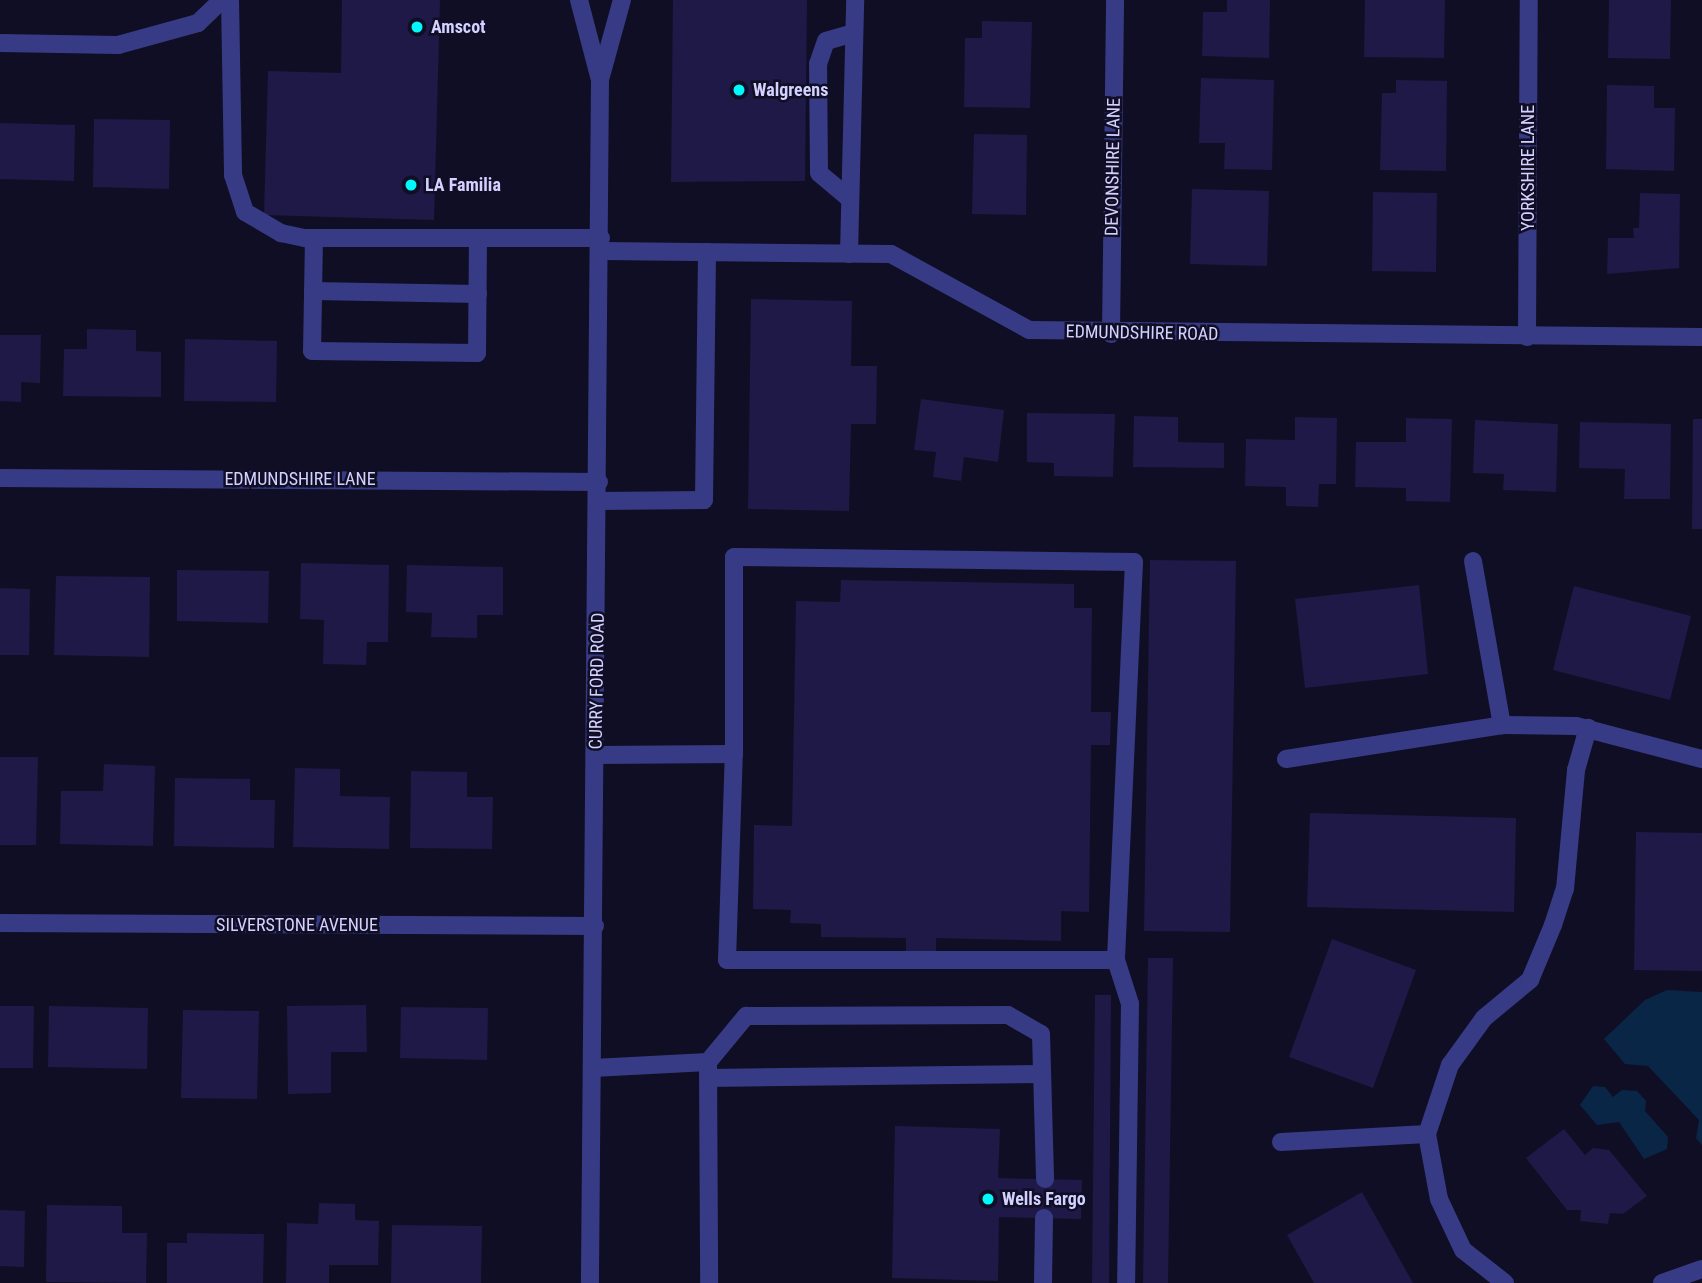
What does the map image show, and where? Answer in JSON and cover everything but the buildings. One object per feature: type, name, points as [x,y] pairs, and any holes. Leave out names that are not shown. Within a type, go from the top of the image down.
[{"type":"street","points":[[0,43],[118,45],[174,33],[198,23],[222,0]]},
{"type":"street","name":"EDMUNDSHIRE ROAD","points":[[230,0],[233,175],[245,212],[281,233],[314,238],[478,238],[708,252],[891,254],[1029,330],[1111,334],[1702,337]]},
{"type":"street","name":"CURRY FORD ROAD","points":[[579,0],[600,80],[599,501],[590,1283]]},
{"type":"street","name":"CURRY FORD ROAD","points":[[600,80],[622,0]]},
{"type":"street","points":[[849,254],[855,0]]},
{"type":"street","name":"DEVONSHIRE LANE","points":[[1111,334],[1115,0]]},
{"type":"street","name":"YORKSHIRE LANE","points":[[1527,337],[1530,0]]},
{"type":"street","points":[[850,199],[819,173],[818,64],[826,41],[854,33]]},
{"type":"street","points":[[314,238],[312,351],[477,353],[478,238]]},
{"type":"street","points":[[599,501],[704,500],[708,252]]},
{"type":"street","points":[[313,291],[478,294]]},
{"type":"street","name":"EDMUNDSHIRE LANE","points":[[0,478],[599,482]]},
{"type":"street","points":[[1116,960],[727,960],[734,754],[734,557],[1133,562],[1116,960],[1130,1004],[1126,1283]]},
{"type":"street","points":[[1474,561],[1502,725]]},
{"type":"street","points":[[1286,759],[1502,725],[1588,728],[1702,759]]},
{"type":"street","points":[[1504,1283],[1462,1250],[1439,1199],[1427,1134],[1450,1065],[1484,1018],[1530,980],[1553,925],[1564,890],[1576,770],[1588,728]]},
{"type":"street","points":[[596,755],[734,754]]},
{"type":"street","name":"SILVERSTONE AVENUE","points":[[0,923],[595,926]]},
{"type":"street","points":[[709,1283],[709,1070],[746,1016],[1008,1015],[1041,1034],[1045,1179]]},
{"type":"street","points":[[593,1068],[1042,1074]]},
{"type":"street","points":[[1281,1142],[1427,1134]]},
{"type":"street","points":[[1043,1283],[1044,1218]]},
{"type":"street","points":[[1662,1283],[1702,1269]]},
{"type":"water","points":[[1667,990],[1702,992],[1702,1145],[1696,1138],[1699,1120],[1648,1066],[1625,1064],[1604,1039],[1645,1000]]},
{"type":"water","points":[[1593,1086],[1605,1087],[1613,1097],[1622,1090],[1637,1091],[1646,1101],[1645,1111],[1668,1137],[1667,1149],[1644,1159],[1619,1122],[1597,1125],[1580,1105]]},
{"type":"place","name":"Amscot","points":[[417,27]]},
{"type":"place","name":"Walgreens","points":[[739,90]]},
{"type":"place","name":"LA Familia","points":[[411,185]]},
{"type":"place","name":"Wells Fargo","points":[[988,1199]]}]
